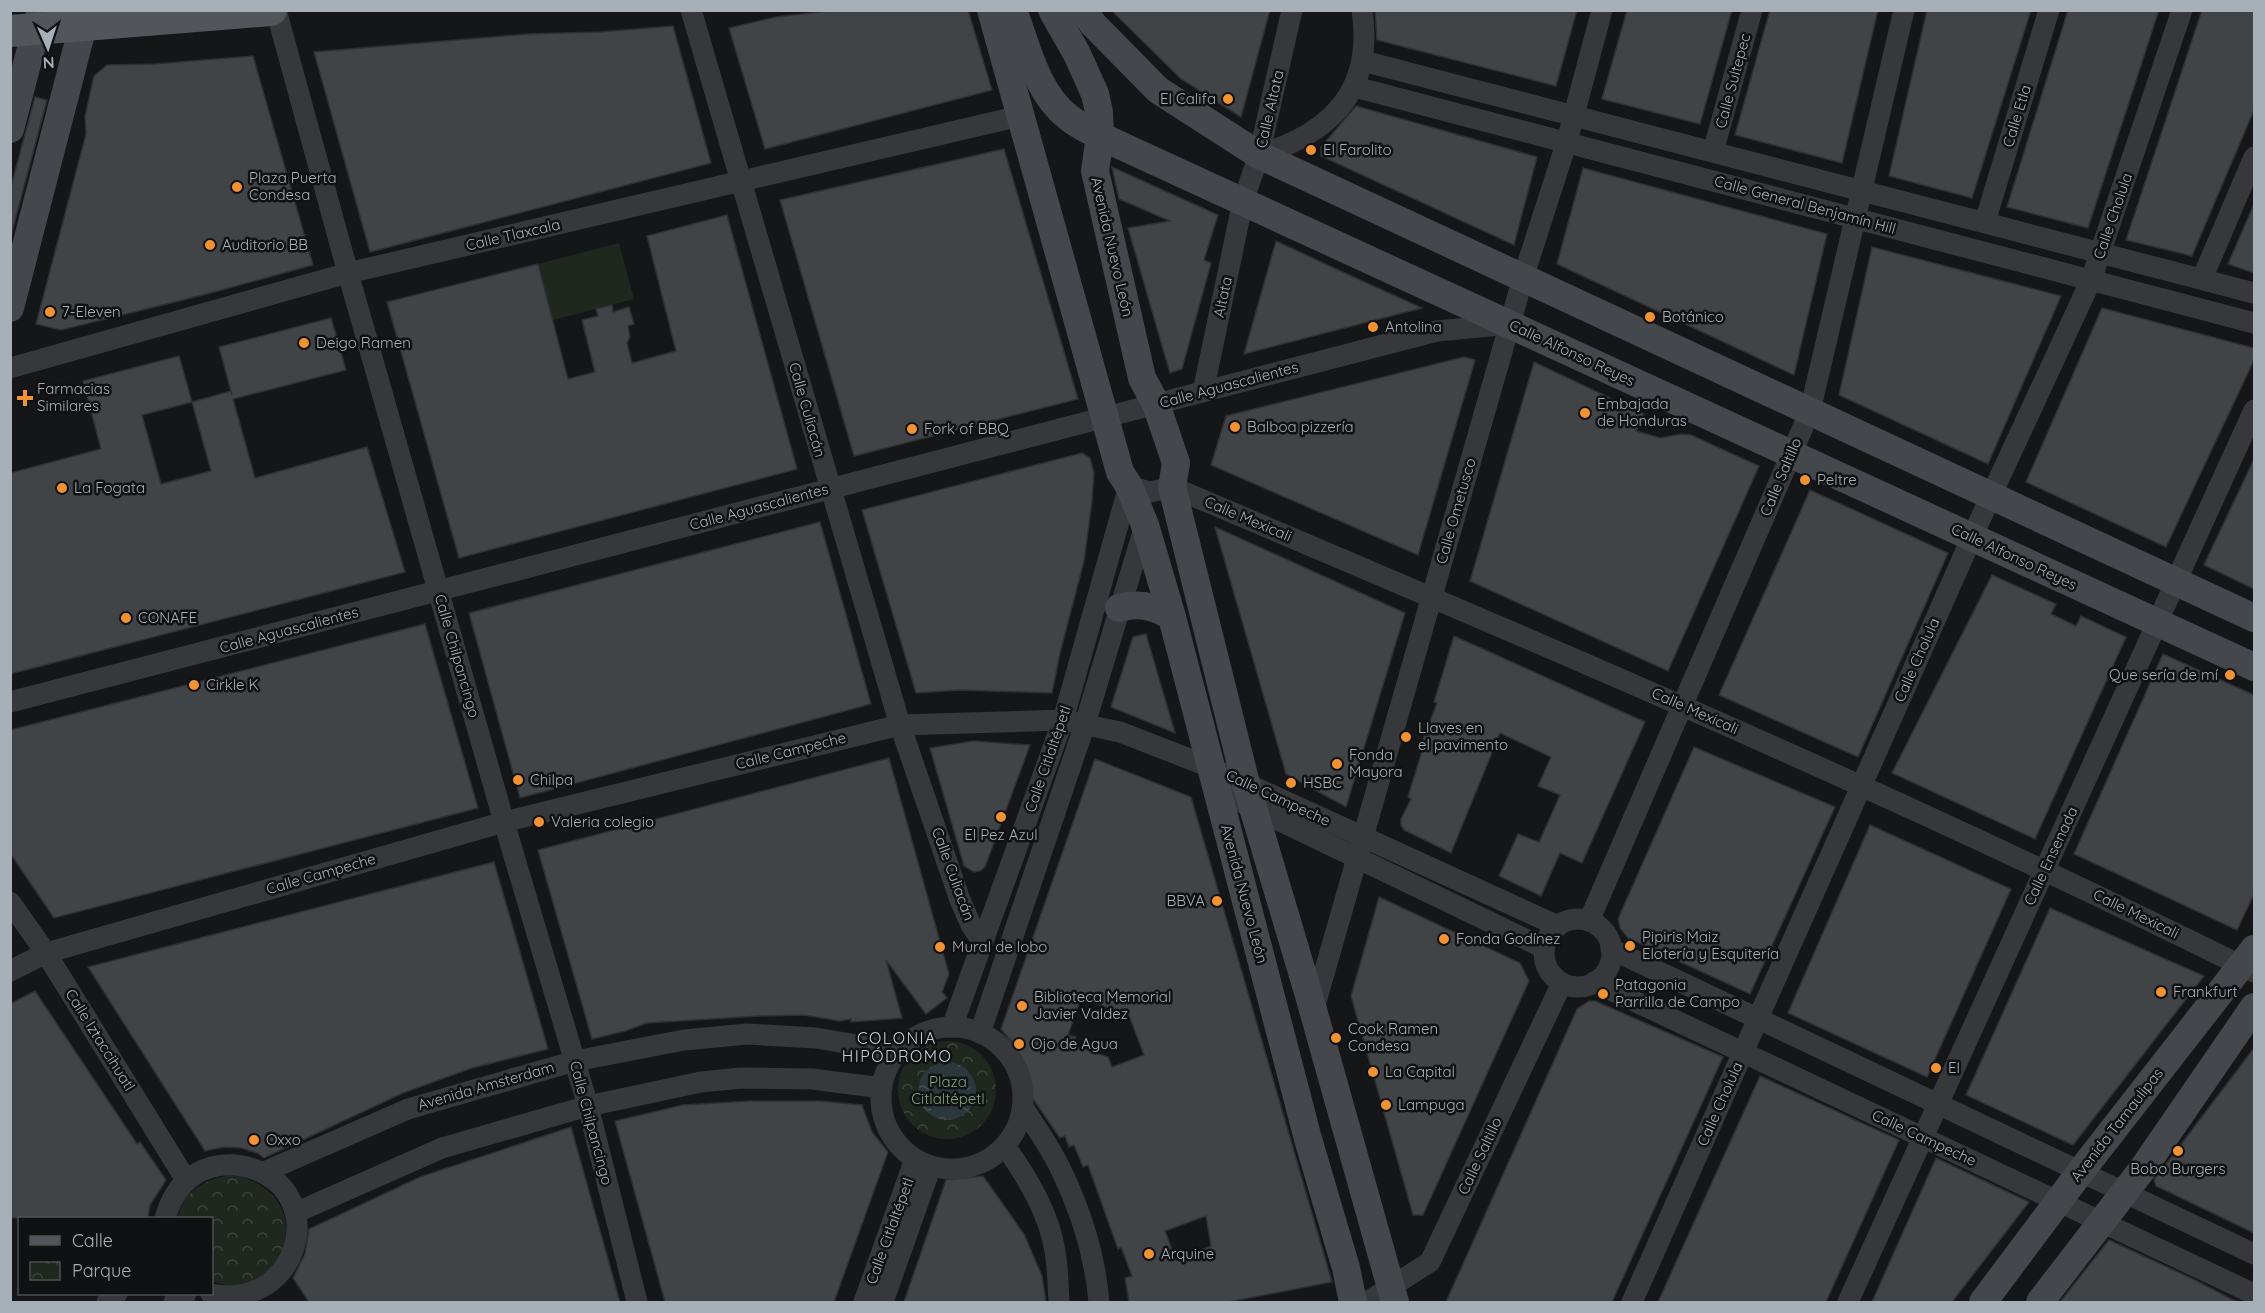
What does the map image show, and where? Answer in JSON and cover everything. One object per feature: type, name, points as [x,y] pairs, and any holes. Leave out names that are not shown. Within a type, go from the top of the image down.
[{"type":"main road","points":[[10,129],[29,23],[85,18],[271,10]]},
{"type":"main road","name":"Avenida Nuevo León","points":[[991,10],[1120,472],[1129,486],[1145,525],[1172,617],[1308,1139],[1346,1268],[1353,1302]]},
{"type":"main road","name":"Calle Alfonso Reyes","points":[[1013,10],[1042,86],[1053,103],[1068,118],[1100,136],[2254,667]]},
{"type":"main road","name":"Avenida Nuevo León","points":[[1053,10],[1095,94],[1099,112],[1100,136],[1095,171],[1142,378],[1156,404],[1176,463],[1172,487],[1250,796],[1393,1295]]},
{"type":"main road","points":[[1083,10],[1093,24],[1158,90],[1259,155],[2254,618]]},
{"type":"main road","points":[[10,308],[85,18]]},
{"type":"main road","points":[[1119,608],[1139,604],[1161,610],[1172,617]]},
{"type":"main road","name":"Avenida Tamaulipas","points":[[1983,1302],[2081,1171],[2250,962]]},
{"type":"main road","points":[[2040,1302],[2125,1193],[2254,1007]]},
{"type":"street","name":"Calle Chilpancingo","points":[[276,10],[438,591],[588,1106],[637,1302]]},
{"type":"street","name":"Calle Culiacán","points":[[692,10],[740,182],[900,724],[960,900],[971,925],[982,941]]},
{"type":"street","name":"Calle Altata","points":[[1292,10],[1259,155],[1283,148],[1305,137],[1325,123],[1355,87],[1363,61],[1365,37],[1362,10]]},
{"type":"street","name":"Calle Ometusco","points":[[1313,1012],[1523,278],[1567,141],[1602,10]]},
{"type":"street","name":"Calle Sultepec","points":[[1713,152],[1752,10]]},
{"type":"street","name":"Calle Saltillo","points":[[1589,921],[1810,411],[1904,10]]},
{"type":"street","name":"Calle Etla","points":[[1985,222],[2049,10]]},
{"type":"street","name":"Calle Cholula","points":[[1632,1302],[1972,537],[2091,280],[2182,10]]},
{"type":"street","name":"Calle General Benjamín Hill","points":[[1363,61],[2254,293]]},
{"type":"street","name":"Calle General Benjamín Hill","points":[[1355,87],[2254,323]]},
{"type":"street","name":"Calle Tlaxcala","points":[[10,368],[348,273],[1020,116]]},
{"type":"street","name":"Altata","points":[[1203,392],[1243,201],[1259,155]]},
{"type":"street","points":[[2202,279],[2254,157]]},
{"type":"street","name":"Calle Aguascalientes","points":[[10,702],[1437,331],[1510,324]]},
{"type":"street","name":"Calle Ensenada","points":[[1848,1302],[2254,410]]},
{"type":"street","points":[[1129,486],[1150,492],[1172,487]]},
{"type":"street","name":"Calle Citlaltépetl","points":[[952,1027],[1063,720],[1129,486]]},
{"type":"street","points":[[1145,525],[1155,500],[1172,487]]},
{"type":"street","name":"Calle Mexicali","points":[[1172,487],[1682,705],[2250,962]]},
{"type":"street","name":"Calle Citlaltépetl","points":[[980,1033],[1085,724],[1145,525]]},
{"type":"street","name":"Calle Campeche","points":[[10,971],[46,953],[504,822],[900,724],[1063,720],[1120,732],[1250,796],[1363,837],[1558,926]]},
{"type":"street","name":"Calle Campeche","points":[[1250,796],[1356,858],[1544,948]]},
{"type":"street","name":"Calle Iztaccihuatl","points":[[10,902],[46,953],[186,1180]]},
{"type":"street","points":[[1567,921],[1589,921],[1604,931],[1611,949],[1608,968],[1594,982],[1584,986],[1562,983],[1548,969],[1544,948],[1551,932],[1558,926],[1567,921]]},
{"type":"street","points":[[1611,949],[2254,1254]]},
{"type":"street","name":"Calle Campeche","points":[[1594,982],[2254,1294]]},
{"type":"street","name":"Calle Saltillo","points":[[1367,1302],[1393,1295],[1430,1262],[1562,983]]},
{"type":"street","points":[[952,1027],[980,1033],[1000,1045],[1014,1063],[1022,1084],[1023,1107],[1017,1130],[1005,1146],[990,1159],[971,1167],[951,1169],[923,1163],[899,1146],[887,1129],[881,1109],[882,1088],[886,1073],[898,1052],[913,1039],[932,1030],[952,1027]]},
{"type":"street","name":"Avenida Amsterdam","points":[[264,1172],[408,1109],[575,1061],[684,1040],[747,1034],[816,1038],[898,1052]]},
{"type":"street","points":[[295,1213],[442,1148],[588,1106],[701,1082],[741,1078],[812,1079],[882,1088]]},
{"type":"street","points":[[1023,1107],[1061,1169],[1081,1215],[1097,1281],[1099,1302]]},
{"type":"street","points":[[1005,1146],[1027,1177],[1047,1224],[1055,1250],[1059,1302]]},
{"type":"street","name":"Calle Citlaltépetl","points":[[864,1302],[923,1163]]},
{"type":"street","name":"Calle Citlaltépetl","points":[[884,1302],[923,1163]]},
{"type":"street","points":[[165,1217],[176,1191],[186,1180],[204,1169],[224,1164],[245,1165],[264,1172],[286,1193],[295,1213],[297,1233],[293,1254],[273,1294],[231,1297],[213,1293]]},
{"type":"green space","points":[[619,243],[634,299],[553,320],[538,264]]},
{"type":"green space","name":"Plaza Citlaltépetl","points":[[947,1041],[966,1045],[982,1055],[992,1071],[996,1090],[992,1109],[982,1125],[966,1135],[947,1139],[928,1135],[912,1125],[902,1109],[898,1090],[902,1071],[912,1055],[928,1045]]},
{"type":"green space","points":[[235,1175],[263,1187],[280,1205],[286,1226],[283,1248],[272,1266],[256,1280],[235,1286],[213,1281],[213,1217],[178,1217],[185,1199],[191,1192],[207,1182]]},
{"type":"water","points":[[947,1062],[963,1067],[971,1075],[976,1091],[971,1107],[963,1115],[947,1120],[931,1115],[923,1107],[918,1091],[923,1075],[931,1067]]},
{"type":"building","points":[[837,10],[968,10],[992,90],[765,149],[729,28],[776,17]]},
{"type":"building","points":[[1111,10],[1270,10],[1241,117],[1181,79]]},
{"type":"building","points":[[1375,10],[1577,10],[1556,86],[1377,40]]},
{"type":"building","points":[[1627,10],[1732,10],[1700,124],[1602,99]]},
{"type":"building","points":[[1770,10],[1878,10],[1842,163],[1735,135]]},
{"type":"building","points":[[1927,10],[2031,10],[1972,198],[1889,176]]},
{"type":"building","points":[[2068,10],[2159,10],[2088,228],[2007,207]]},
{"type":"building","points":[[2202,10],[2254,10],[2254,110],[2192,256],[2126,240]]},
{"type":"building","points":[[673,26],[711,163],[370,252],[314,52],[528,34],[600,32]]},
{"type":"building","name":"Plaza Puerta Condesa","points":[[253,56],[313,265],[61,330],[36,324],[86,134],[85,116],[94,76],[107,65],[155,64]]},
{"type":"building","points":[[35,97],[47,100],[10,239],[10,190]]},
{"type":"building","points":[[1356,106],[1537,157],[1514,245],[1321,156],[1321,147]]},
{"type":"building","points":[[1004,149],[1078,399],[854,456],[780,200]]},
{"type":"building","points":[[1112,167],[1218,215],[1204,260],[1211,263],[1182,369],[1170,373],[1128,228],[1170,221],[1119,199]]},
{"type":"building","points":[[1583,168],[1827,234],[1794,375],[1557,264]]},
{"type":"building","points":[[2254,204],[2254,273],[2228,264]]},
{"type":"building","points":[[727,215],[797,469],[459,558],[387,302],[538,264],[568,379],[595,372],[582,320],[598,316],[596,309],[612,305],[613,312],[629,307],[634,324],[628,326],[630,337],[627,343],[632,363],[676,351],[647,236]]},
{"type":"building","points":[[1276,241],[1347,274],[1422,308],[1244,354]]},
{"type":"building","points":[[1872,247],[2061,296],[1988,464],[1839,395]]},
{"type":"building","points":[[2102,308],[2254,348],[2254,360],[2166,547],[2026,482]]},
{"type":"building","points":[[331,318],[346,370],[233,399],[255,478],[367,447],[405,572],[10,674],[10,473],[101,449],[83,381],[179,356],[192,402],[231,391],[219,347]],"holes":[[[192,402],[211,471],[161,484],[142,415]]]},
{"type":"building","points":[[1464,357],[1475,360],[1418,555],[1211,465],[1226,416]]},
{"type":"building","points":[[1534,362],[1644,414],[1636,431],[1660,438],[1681,434],[1691,435],[1759,466],[1668,671],[1470,581]]},
{"type":"building","points":[[1082,453],[1090,458],[1094,473],[1092,501],[1084,561],[1052,693],[959,690],[916,693],[862,510]]},
{"type":"building","points":[[2254,459],[2254,589],[2204,565]]},
{"type":"building","points":[[1810,490],[1948,553],[1858,757],[1719,695]]},
{"type":"building","points":[[820,522],[871,704],[520,798],[469,613]]},
{"type":"building","points":[[1215,527],[1405,613],[1346,807],[1286,774]]},
{"type":"building","points":[[1992,575],[2056,604],[2051,614],[2076,626],[2081,616],[2126,637],[2035,839],[1892,773]]},
{"type":"building","points":[[425,624],[478,808],[54,918],[10,853],[10,730]]},
{"type":"building","points":[[1146,634],[1175,733],[1111,707],[1133,637]]},
{"type":"building","points":[[1454,636],[1645,722],[1582,863],[1560,853],[1541,896],[1499,876],[1518,834],[1539,842],[1560,795],[1538,786],[1551,757],[1500,733],[1451,853],[1404,830],[1401,825],[1401,819],[1411,799],[1408,797],[1422,751],[1419,750],[1437,703],[1434,702]]},
{"type":"building","points":[[2163,654],[2254,695],[2254,894],[2237,930],[2074,854]]},
{"type":"building","points":[[973,741],[1030,745],[985,867],[974,872],[964,866],[930,748]]},
{"type":"building","points":[[1694,747],[1835,807],[1750,994],[1628,938],[1620,928],[1618,919]]},
{"type":"building","points":[[889,758],[949,974],[942,992],[947,998],[926,1014],[886,960],[902,1018],[851,1022],[851,1019],[840,1021],[804,1015],[647,1023],[592,1039],[538,850]]},
{"type":"building","points":[[1095,759],[1191,797],[1332,1282],[1228,1302],[1129,1302],[1125,1278],[1132,1276],[1121,1247],[1118,1249],[1088,1165],[1083,1167],[1074,1145],[1069,1147],[1065,1136],[1060,1138],[1034,1100],[1028,1095],[1028,1083],[1020,1057],[1001,1029]],"holes":[[[1081,998],[1125,1014],[1128,1013],[1144,1055],[1112,1067],[1108,1057],[1073,1045],[1076,1037],[1068,1035]],[[1206,1216],[1211,1246],[1176,1260],[1165,1231]]]},
{"type":"building","points":[[1870,825],[2011,889],[1927,1077],[1788,1013]]},
{"type":"building","points":[[494,862],[548,1049],[472,1068],[403,1093],[264,1158],[241,1148],[224,1147],[205,1151],[88,967]]},
{"type":"building","points":[[1379,897],[1520,963],[1529,981],[1423,1215],[1413,1215],[1351,996]]},
{"type":"building","points":[[2050,908],[2204,976],[2073,1145],[1966,1095]]},
{"type":"building","points":[[35,991],[137,1144],[140,1142],[166,1180],[150,1205],[148,1217],[10,1218],[10,1004]]},
{"type":"building","points":[[1589,1001],[1595,1001],[1723,1057],[1612,1302],[1446,1302],[1577,1009]]},
{"type":"building","points":[[2254,1048],[2254,1233],[2156,1186],[2154,1180]]},
{"type":"building","points":[[1760,1076],[1899,1140],[1826,1302],[1658,1302]]},
{"type":"building","points":[[750,1101],[820,1101],[862,1105],[872,1132],[888,1152],[834,1302],[665,1302],[615,1121],[683,1105]]},
{"type":"building","points":[[571,1127],[620,1302],[309,1302],[293,1278],[305,1254],[309,1229],[420,1177]]},
{"type":"building","points":[[1936,1158],[2029,1202],[1952,1302],[1872,1302]]},
{"type":"building","points":[[983,1176],[1024,1234],[1042,1276],[1046,1302],[904,1302],[946,1180]]},
{"type":"building","points":[[2109,1240],[2195,1280],[2237,1302],[2060,1302]]},
{"type":"place","name":"El Califa","points":[[1228,99]]},
{"type":"place","name":"El Farolito","points":[[1311,150]]},
{"type":"place","name":"Plaza Puerta Condesa","points":[[237,187]]},
{"type":"place","name":"Auditorio BB","points":[[210,245]]},
{"type":"place","name":"7-Eleven","points":[[50,312]]},
{"type":"place","name":"Botánico","points":[[1650,317]]},
{"type":"place","name":"Antolina","points":[[1373,327]]},
{"type":"place","name":"Deigo Ramen","points":[[304,343]]},
{"type":"place","name":"Farmacias Similares","points":[[25,398]]},
{"type":"place","name":"Embajada de Honduras","points":[[1585,413]]},
{"type":"place","name":"Balboa pizzería","points":[[1235,427]]},
{"type":"place","name":"Fork of BBQ","points":[[912,429]]},
{"type":"place","name":"Peltre","points":[[1805,480]]},
{"type":"place","name":"La Fogata","points":[[62,488]]},
{"type":"place","name":"CONAFE","points":[[126,618]]},
{"type":"place","name":"Que sería de mí","points":[[2230,675]]},
{"type":"place","name":"Cirkle K","points":[[194,685]]},
{"type":"place","name":"Llaves en el pavimento","points":[[1406,737]]},
{"type":"place","name":"Fonda Mayora","points":[[1337,764]]},
{"type":"place","name":"Chilpa","points":[[518,780]]},
{"type":"place","name":"HSBC","points":[[1291,783]]},
{"type":"place","name":"El Pez Azul","points":[[1001,817]]},
{"type":"place","name":"Valeria colegio","points":[[539,822]]},
{"type":"place","name":"BBVA","points":[[1217,901]]},
{"type":"place","name":"Fonda Godínez","points":[[1444,939]]},
{"type":"place","name":"Pipiris Maiz Elotería y Esquitería","points":[[1630,946]]},
{"type":"place","name":"Mural de lobo","points":[[940,947]]},
{"type":"place","name":"Frankfurt","points":[[2161,992]]},
{"type":"place","name":"Patagonia Parrilla de Campo","points":[[1603,994]]},
{"type":"place","name":"Biblioteca Memorial Javier Valdez","points":[[1022,1006]]},
{"type":"place","name":"Cook Ramen Condesa","points":[[1336,1038]]},
{"type":"place","name":"Ojo de Agua","points":[[1019,1044]]},
{"type":"place","name":"El","points":[[1936,1068]]},
{"type":"place","name":"La Capital","points":[[1373,1072]]},
{"type":"place","name":"Lampuga","points":[[1386,1105]]},
{"type":"place","name":"Oxxo","points":[[254,1140]]},
{"type":"place","name":"Bobo Burgers","points":[[2178,1151]]},
{"type":"place","name":"Arquine","points":[[1149,1254]]},
{"type":"district","name":"COLONIA HIPÓDROMO","points":[[897,1047]]}]
